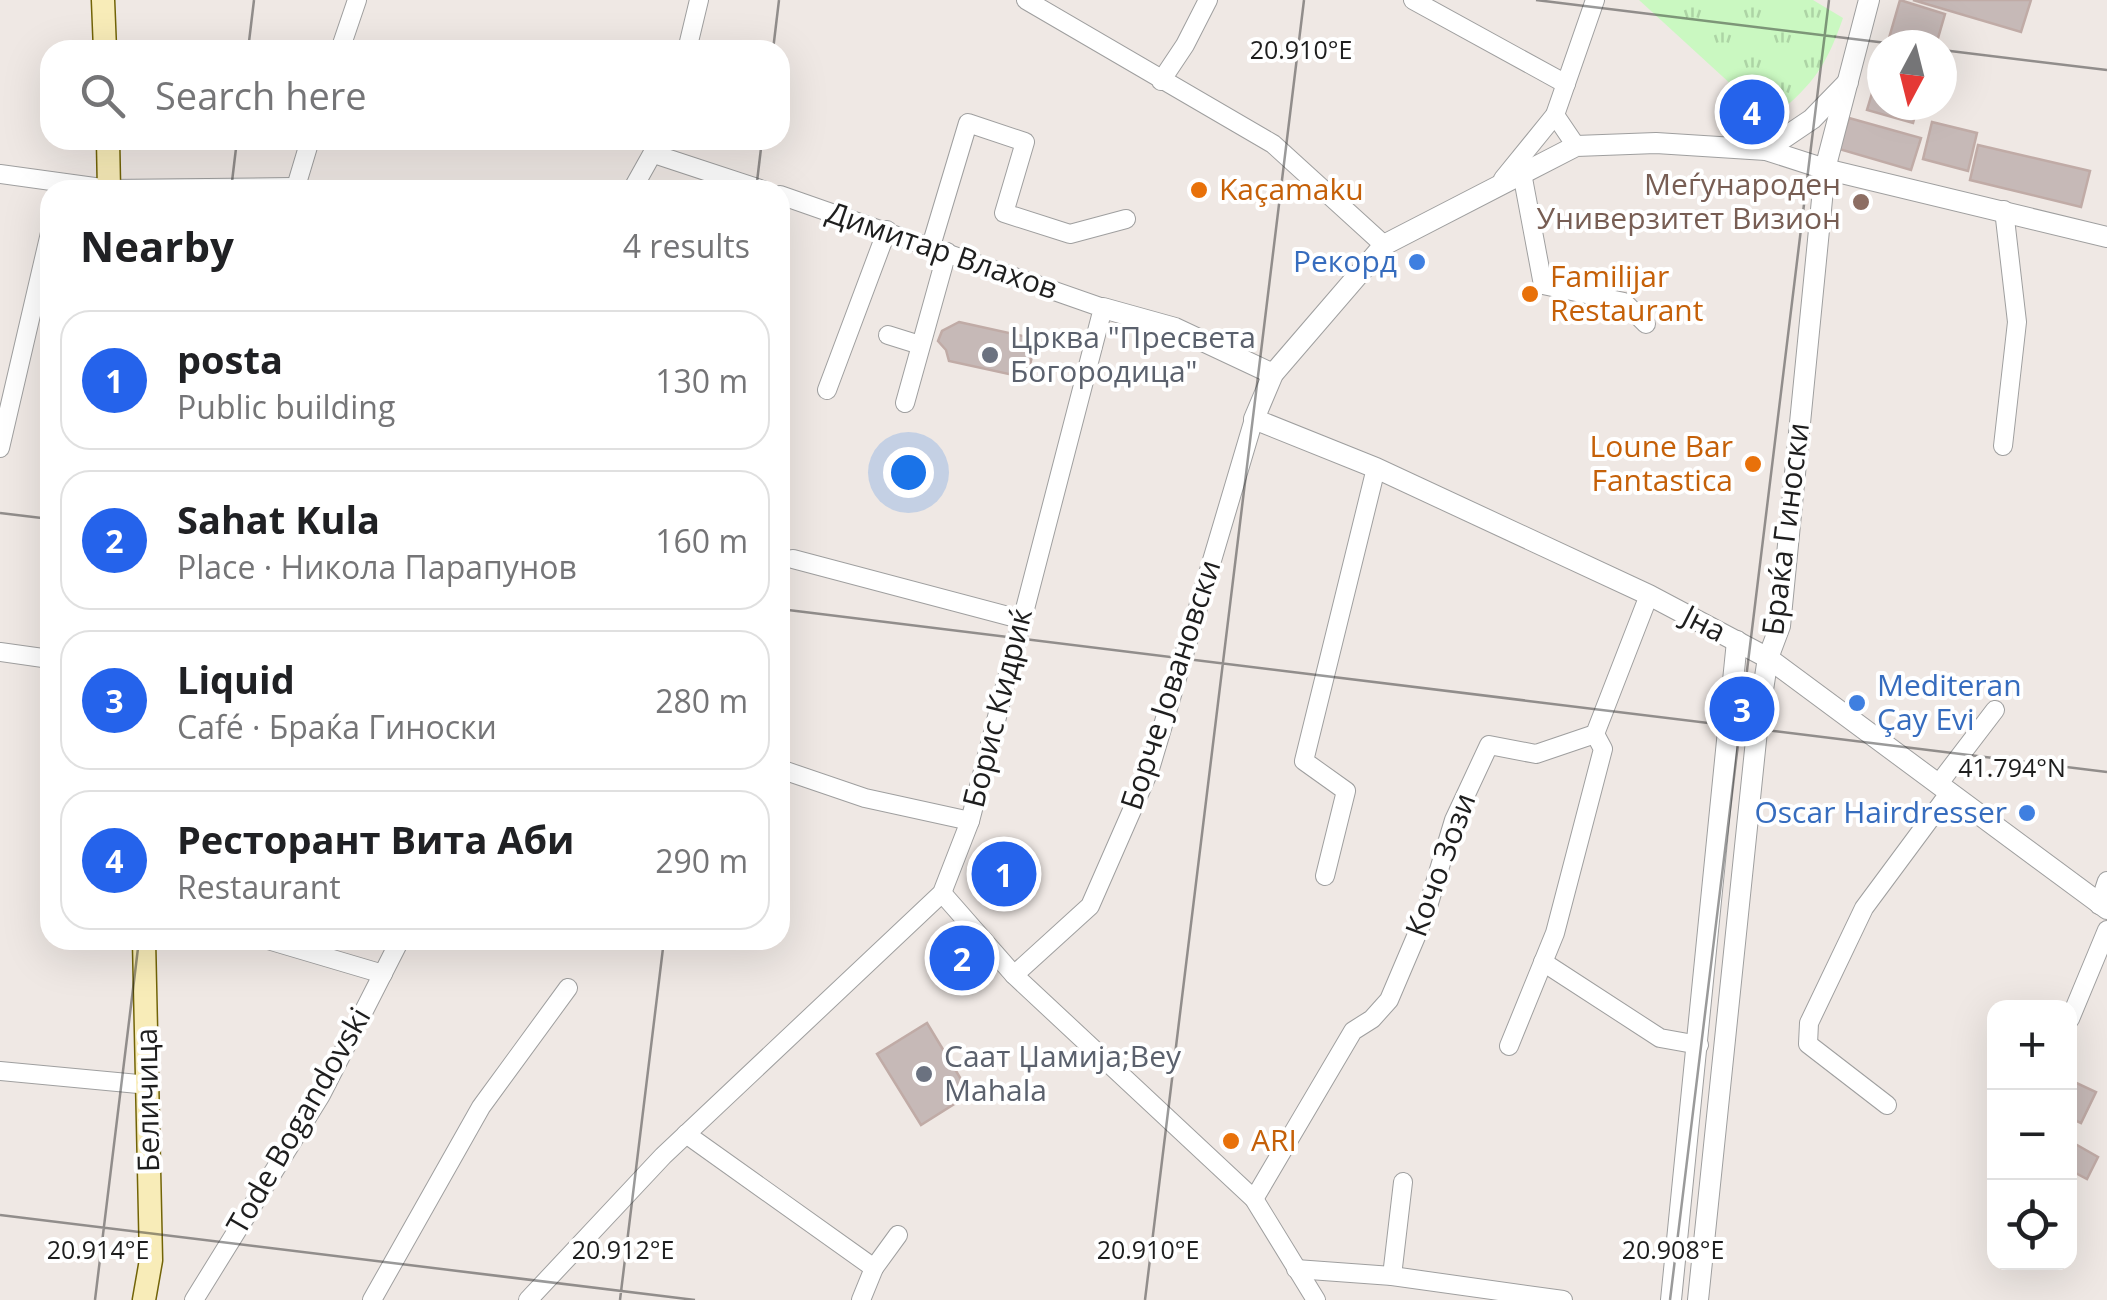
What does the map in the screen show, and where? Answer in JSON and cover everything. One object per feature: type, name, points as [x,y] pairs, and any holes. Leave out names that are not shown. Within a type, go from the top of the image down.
[{"type":"main road","points":[[104,0],[105,40]]},
{"type":"main road","points":[[108,150],[110,180]]},
{"type":"main road","name":"Беличица","points":[[144,950],[152,1260]]},
{"type":"main road","points":[[144,1300],[152,1260]]},
{"type":"main road","points":[[152,1260],[162,1300]]},
{"type":"street","points":[[343,40],[357,0]]},
{"type":"street","points":[[690,40],[699,0]]},
{"type":"street","points":[[1026,0],[1273,144],[1384,246]]},
{"type":"street","points":[[1161,81],[1208,0]]},
{"type":"street","points":[[1413,0],[1566,84]]},
{"type":"street","points":[[1499,184],[1556,114],[1595,0]]},
{"type":"street","name":"Браќа Гиноски","points":[[1698,1300],[1768,658],[1780,626],[1824,169],[1869,0]]},
{"type":"street","points":[[1766,150],[1812,119],[1849,80]]},
{"type":"street","points":[[1556,114],[1576,146]]},
{"type":"street","points":[[904,404],[968,124],[1026,142],[1004,213],[1070,234],[1126,219]]},
{"type":"street","points":[[1254,418],[1273,374],[1384,246],[1576,146],[1656,143],[1766,150],[1824,169],[2107,237]]},
{"type":"street","points":[[297,180],[307,150]]},
{"type":"street","points":[[638,180],[655,150]]},
{"type":"street","points":[[664,150],[738,180]]},
{"type":"street","points":[[1522,173],[1544,285],[1624,302],[1646,324]]},
{"type":"street","points":[[0,174],[40,182]]},
{"type":"street","name":"Димитар Влахов","points":[[790,199],[1103,308]]},
{"type":"street","points":[[2003,446],[2017,322],[2004,210]]},
{"type":"street","points":[[828,390],[887,230]]},
{"type":"street","points":[[0,448],[40,276]]},
{"type":"street","points":[[1103,308],[1175,328],[1273,374]]},
{"type":"street","name":"Борис Кидриќ","points":[[528,1300],[686,1134],[942,893],[970,821],[1103,308]]},
{"type":"street","points":[[888,336],[920,345]]},
{"type":"street","name":"Јна","points":[[1254,418],[1376,468],[1648,596],[1768,658],[2103,907]]},
{"type":"street","name":"Борче Јовановски","points":[[1014,975],[1090,906],[1150,768],[1254,418]]},
{"type":"street","points":[[1326,876],[1346,790],[1304,761],[1376,468]]},
{"type":"street","points":[[793,559],[1020,619]]},
{"type":"street","points":[[1509,1046],[1556,933],[1603,749],[1594,734],[1648,596]]},
{"type":"street","name":"Браќа Гиноски","points":[[1671,1300],[1737,641]]},
{"type":"street","points":[[0,652],[40,658]]},
{"type":"street","points":[[1886,1105],[1808,1044],[1809,1023],[1864,908],[1995,710]]},
{"type":"street","name":"Кочо Зози","points":[[1254,1199],[1354,1031],[1389,1000],[1426,912],[1454,820],[1489,745],[1536,754],[1594,734]]},
{"type":"street","points":[[790,772],[864,798],[970,821]]},
{"type":"street","points":[[2103,907],[2107,882]]},
{"type":"street","points":[[942,893],[1014,975],[1254,1199],[1316,1300]]},
{"type":"street","points":[[2077,1002],[2107,930]]},
{"type":"street","points":[[302,950],[384,974]]},
{"type":"street","name":"Tode Bogandovski","points":[[194,1300],[320,1096],[395,950]]},
{"type":"street","points":[[1543,962],[1660,1038],[1699,1046]]},
{"type":"street","points":[[372,1300],[480,1107],[568,988]]},
{"type":"street","points":[[0,1071],[148,1085]]},
{"type":"street","points":[[686,1134],[874,1268]]},
{"type":"street","points":[[1392,1276],[1403,1182]]},
{"type":"street","points":[[860,1300],[874,1268],[898,1235]]},
{"type":"street","points":[[1296,1269],[1392,1276],[1562,1300]]},
{"type":"green space","points":[[1639,0],[1813,0],[1843,18],[1815,76],[1770,120]]},
{"type":"building","points":[[1900,0],[1945,14],[1940,30],[1891,30]]},
{"type":"building","points":[[1913,0],[2031,0],[2021,32]]},
{"type":"building","points":[[1849,118],[1921,138],[1911,170],[1839,149]]},
{"type":"building","points":[[1932,122],[1977,133],[1968,171],[1923,159]]},
{"type":"building","points":[[1978,145],[2090,171],[2081,207],[1970,180]]},
{"type":"building","name":"Црква \"Пресвета Богородица\"","points":[[959,322],[1036,339],[1027,378],[949,361],[938,341],[942,331]]},
{"type":"building","name":"Саат Џамија;Bey Mahala","points":[[927,1023],[970,1094],[921,1125],[877,1054]]},
{"type":"building","points":[[2077,1083],[2096,1092],[2081,1123],[2077,1121]]},
{"type":"building","points":[[2077,1145],[2098,1157],[2087,1179],[2077,1174]]},
{"type":"place","name":"Ресторант Вита Аби","points":[[1752,112]]},
{"type":"place","name":"Kaçamaku","points":[[1199,190]]},
{"type":"place","name":"Меѓународен Универзитет Визион","points":[[1861,202]]},
{"type":"place","name":"Рекорд","points":[[1417,262]]},
{"type":"place","name":"Familijar Restaurant","points":[[1530,294]]},
{"type":"place","name":"Црква \"Пресвета Богородица\"","points":[[990,355]]},
{"type":"place","name":"Loune Bar Fantastica","points":[[1753,464]]},
{"type":"place","name":"Mediteran Çay Evi","points":[[1857,703]]},
{"type":"place","name":"Liquid","points":[[1742,709]]},
{"type":"place","name":"Oscar Hairdresser","points":[[2027,813]]},
{"type":"place","name":"posta","points":[[1004,874]]},
{"type":"place","name":"Sahat Kula","points":[[962,958]]},
{"type":"place","name":"Саат Џамија;Bey Mahala","points":[[924,1074]]},
{"type":"place","name":"ARI","points":[[1231,1141]]}]
